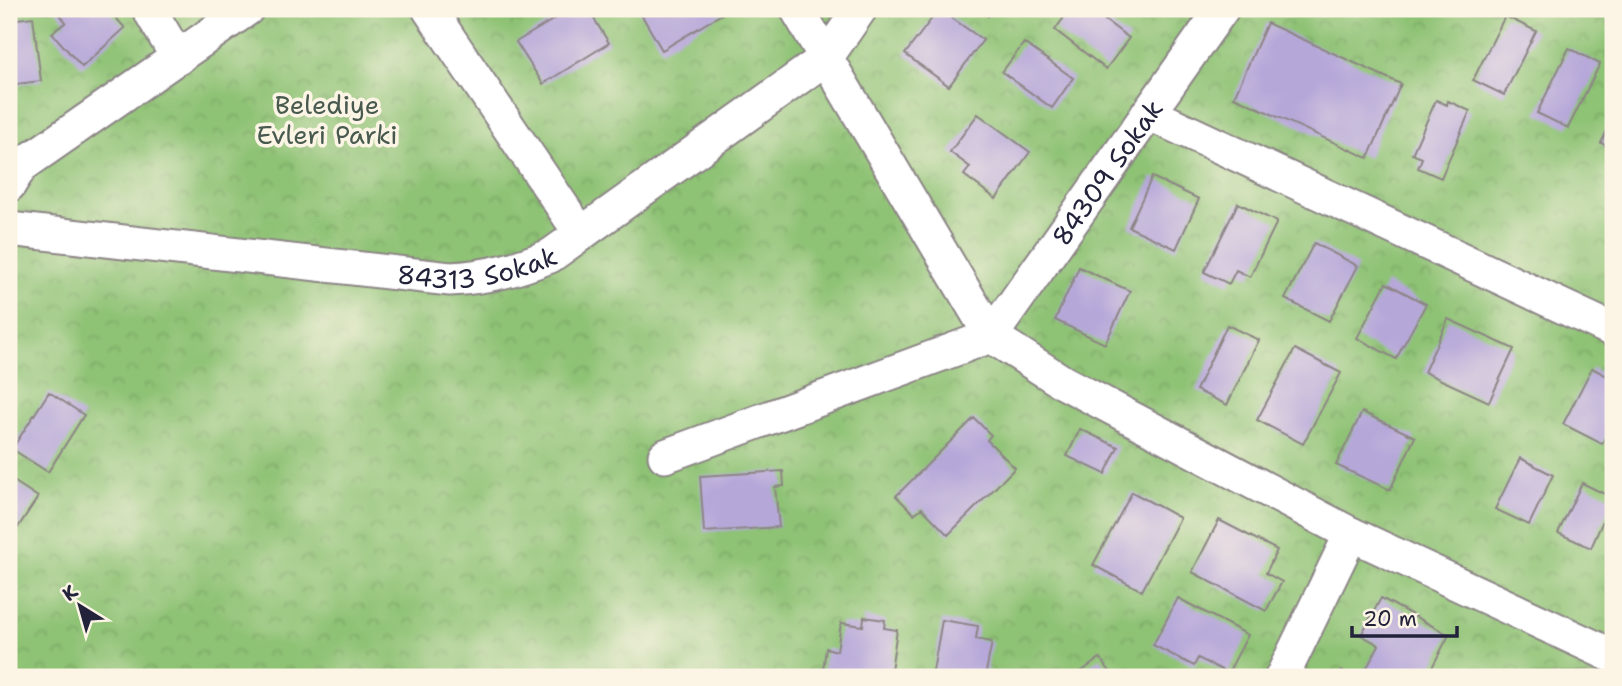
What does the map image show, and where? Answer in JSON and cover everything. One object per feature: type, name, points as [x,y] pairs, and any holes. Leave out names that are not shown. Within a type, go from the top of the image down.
[{"type":"street","points":[[149,9],[178,58]]},
{"type":"street","points":[[9,185],[21,166],[247,9]]},
{"type":"street","points":[[429,9],[581,234]]},
{"type":"street","points":[[797,9],[991,336],[1061,381],[1351,534],[1613,656]]},
{"type":"street","name":"84313 Sokak","points":[[9,229],[450,279],[481,277],[514,270],[550,256],[826,58],[860,9]]},
{"type":"street","name":"84309 Sokak","points":[[991,336],[1222,9]]},
{"type":"street","points":[[1148,113],[1613,330]]},
{"type":"street","points":[[665,456],[991,336]]},
{"type":"street","points":[[1282,677],[1351,534]]},
{"type":"green space","name":"Belediye Evleri Parki","points":[[9,9],[1613,9],[1613,677],[9,677]]},
{"type":"building","points":[[55,9],[108,9],[125,28],[82,67],[52,33],[66,22]]},
{"type":"building","points":[[571,9],[588,9],[609,43],[543,84],[516,42]]},
{"type":"building","points":[[638,9],[730,9],[662,50]]},
{"type":"building","points":[[939,9],[983,40],[949,86],[905,54]]},
{"type":"building","points":[[978,9],[993,9],[988,16]]},
{"type":"building","points":[[1070,9],[1090,9],[1129,38],[1106,69],[1055,30]]},
{"type":"building","points":[[1129,9],[1143,9],[1138,16]]},
{"type":"building","points":[[1505,16],[1536,31],[1504,95],[1473,80]]},
{"type":"building","points":[[33,17],[41,81],[9,85],[9,20]]},
{"type":"building","points":[[1267,23],[1401,84],[1368,158],[1234,97]]},
{"type":"building","points":[[1024,43],[1073,78],[1052,108],[1002,72]]},
{"type":"building","points":[[1569,48],[1600,64],[1568,128],[1537,113]]},
{"type":"building","points":[[1436,100],[1447,105],[1448,101],[1470,111],[1441,178],[1418,168],[1422,158],[1412,154]]},
{"type":"building","points":[[978,114],[1030,152],[996,199],[964,175],[970,167],[950,152]]},
{"type":"building","points":[[1613,118],[1613,149],[1601,143]]},
{"type":"building","points":[[1152,177],[1199,199],[1176,249],[1129,227]]},
{"type":"building","points":[[1238,203],[1277,222],[1250,277],[1236,270],[1229,284],[1204,272]]},
{"type":"building","points":[[1314,243],[1358,266],[1329,321],[1285,299]]},
{"type":"building","points":[[1079,267],[1130,291],[1105,344],[1055,320]]},
{"type":"building","points":[[1386,283],[1426,304],[1396,359],[1357,338]]},
{"type":"building","points":[[1448,319],[1514,349],[1489,402],[1424,372]]},
{"type":"building","points":[[1227,325],[1259,340],[1227,405],[1196,390]]},
{"type":"building","points":[[1295,349],[1341,373],[1303,444],[1257,420]]},
{"type":"building","points":[[1592,368],[1613,379],[1613,422],[1602,444],[1563,424]]},
{"type":"building","points":[[49,392],[84,415],[48,472],[12,449]]},
{"type":"building","points":[[1362,412],[1415,437],[1390,490],[1336,465]]},
{"type":"building","points":[[974,418],[991,435],[987,440],[1015,468],[948,535],[922,508],[914,514],[896,496]]},
{"type":"building","points":[[1080,429],[1118,447],[1105,474],[1067,456]]},
{"type":"building","points":[[1520,458],[1553,475],[1529,525],[1495,509]]},
{"type":"building","points":[[783,471],[784,486],[775,487],[779,527],[704,532],[700,476]]},
{"type":"building","points":[[9,478],[38,497],[9,541]]},
{"type":"building","points":[[1582,483],[1613,498],[1591,548],[1558,533]]},
{"type":"building","points":[[1132,492],[1180,518],[1142,591],[1093,565]]},
{"type":"building","points":[[1219,520],[1277,550],[1266,573],[1282,582],[1266,611],[1192,572]]},
{"type":"building","points":[[1178,598],[1248,635],[1228,673],[1198,658],[1194,666],[1153,645]]},
{"type":"building","points":[[1381,598],[1449,635],[1427,677],[1362,677],[1379,645],[1361,635]]},
{"type":"building","points":[[864,617],[885,620],[884,628],[897,630],[890,677],[822,677],[826,648],[837,651],[841,623],[863,626]]},
{"type":"building","points":[[942,620],[978,626],[976,639],[992,642],[985,677],[932,677]]},
{"type":"building","points":[[1100,658],[1114,677],[1074,677]]},
{"type":"building","points":[[1342,671],[1354,677],[1338,677]]}]
